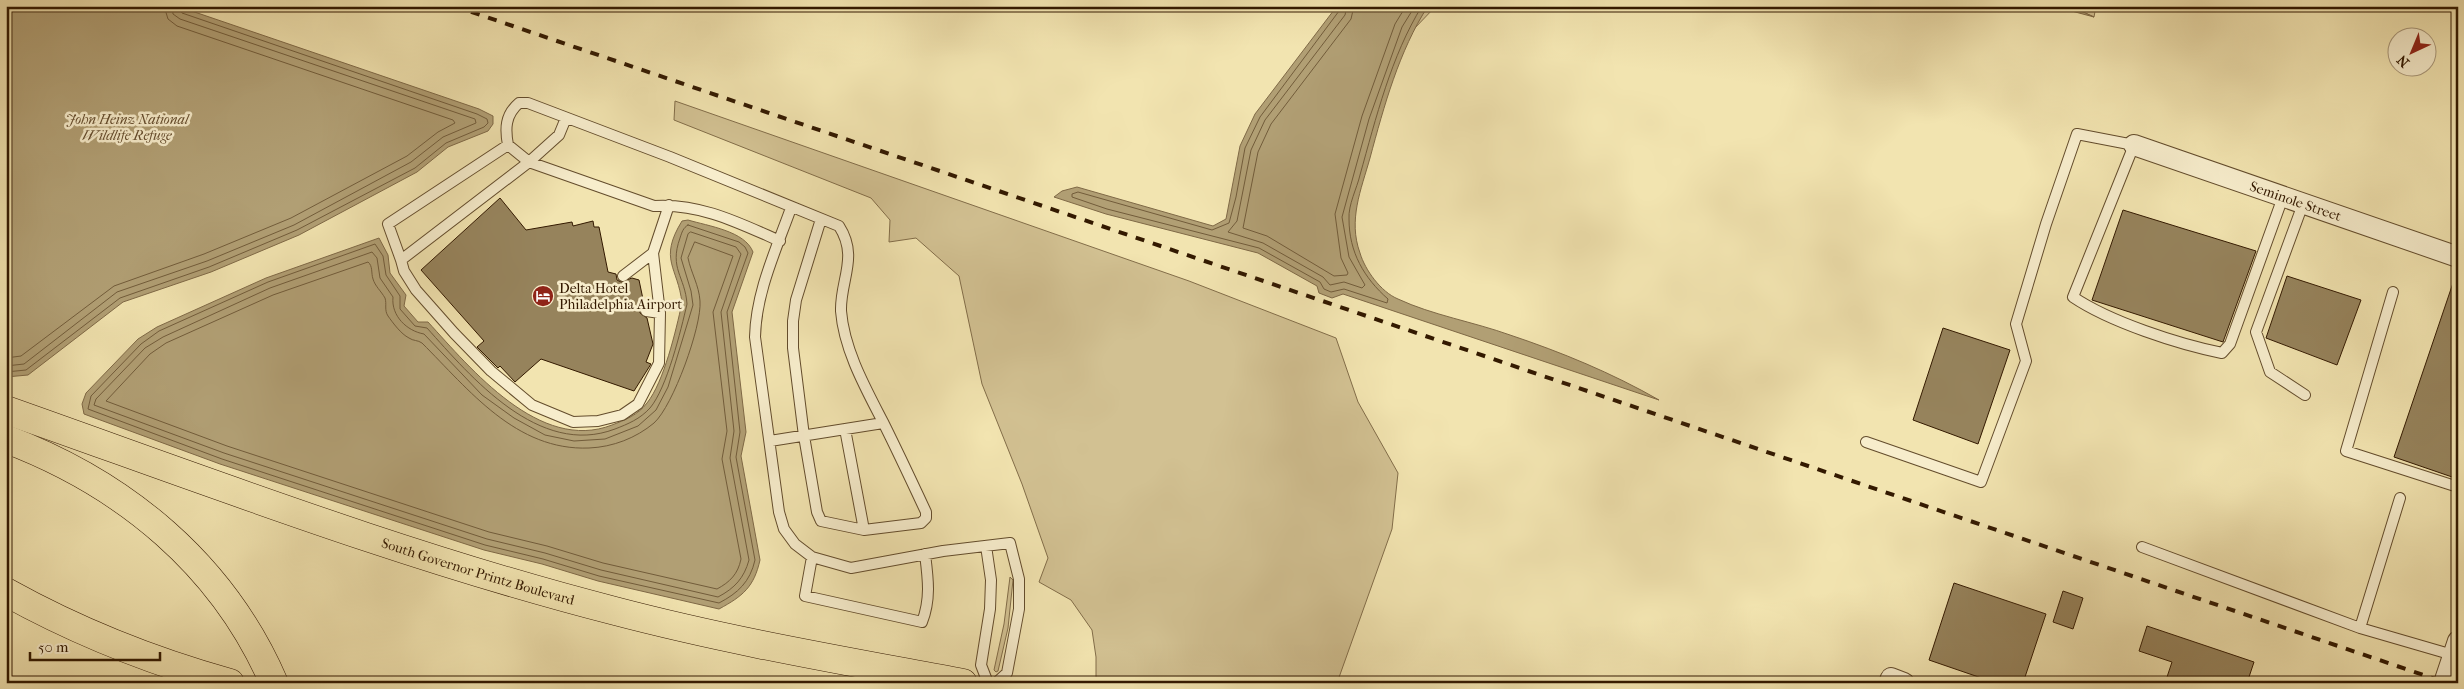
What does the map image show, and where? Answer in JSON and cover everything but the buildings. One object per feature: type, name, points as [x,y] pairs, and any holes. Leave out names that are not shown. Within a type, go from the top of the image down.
[{"type":"main road","name":"South Governor Printz Boulevard","points":[[6,410],[374,538],[515,583],[677,626],[963,683]]},
{"type":"main road","points":[[6,439],[51,457],[90,478],[127,502],[164,530],[193,559],[225,597],[252,638],[274,683]]},
{"type":"main road","points":[[6,592],[61,622],[119,648],[218,680]]},
{"type":"street","name":"Seminole Street","points":[[2134,145],[2458,257]]},
{"type":"street","points":[[2444,683],[2455,648]]},
{"type":"lane","points":[[780,241],[714,213],[669,205],[654,206],[529,162],[508,145],[506,134],[508,115],[519,103],[528,103],[670,157],[839,226],[846,238],[848,255],[841,310],[846,333],[866,390],[926,512],[926,518],[921,524],[864,530],[821,521],[817,512],[804,436],[793,348],[793,321],[796,300],[821,219]]},
{"type":"lane","points":[[401,260],[529,162],[559,135],[566,118]]},
{"type":"lane","points":[[1866,442],[1981,482],[2026,361],[2016,324],[2046,224],[2077,134],[2134,145],[2073,297],[2089,307],[2188,346],[2222,353],[2230,344],[2283,197]]},
{"type":"lane","points":[[508,145],[388,224],[404,271],[416,290],[491,371],[532,405],[573,422],[598,421],[622,415],[638,404],[659,363],[660,313],[653,253],[669,205]]},
{"type":"lane","points":[[2304,204],[2256,332],[2270,372],[2304,395]]},
{"type":"lane","points":[[791,208],[759,299],[755,337],[779,512],[784,529],[795,544],[812,557],[851,568],[925,554],[1010,543],[1019,579],[1019,609],[1016,636],[1008,673],[996,683]]},
{"type":"lane","points":[[624,276],[653,253]]},
{"type":"lane","points":[[2393,292],[2346,452],[2458,487]]},
{"type":"lane","points":[[646,311],[660,313]]},
{"type":"lane","points":[[770,441],[883,423]]},
{"type":"lane","points":[[845,429],[864,530]]},
{"type":"lane","points":[[2360,628],[2400,498]]},
{"type":"lane","points":[[986,546],[991,580],[990,609],[981,665],[988,683]]},
{"type":"lane","points":[[2142,547],[2360,628],[2455,648]]},
{"type":"lane","points":[[812,557],[805,596],[922,622],[926,611],[929,589],[925,554]]},
{"type":"shaded area","points":[[1428,6],[1436,6],[1412,31]]},
{"type":"shaded area","points":[[2070,6],[2096,6],[2094,17]]},
{"type":"shaded area","points":[[675,101],[1189,281],[1336,338],[1358,402],[1398,473],[1392,529],[1337,683],[1109,683],[1096,680],[1096,657],[1092,630],[1071,600],[1039,582],[1048,558],[1022,484],[982,384],[959,276],[916,238],[889,242],[890,220],[871,198],[674,120]]},
{"type":"shaded area","points":[[1010,577],[1013,580],[1008,628],[998,671],[996,672],[994,670],[1004,624]]},
{"type":"water","name":"John Heinz National Wildlife Refuge","points":[[6,6],[177,6],[479,109],[493,116],[493,124],[488,131],[448,147],[417,172],[299,235],[211,272],[123,302],[28,375],[6,377]]},
{"type":"water","points":[[1337,6],[1428,6],[1409,41],[1393,79],[1357,205],[1355,229],[1357,241],[1362,260],[1374,280],[1392,296],[1411,305],[1496,330],[1548,349],[1605,372],[1659,400],[1343,294],[1332,298],[1319,293],[1317,286],[1258,253],[1106,214],[1054,197],[1062,191],[1077,187],[1213,226],[1226,219],[1240,146],[1255,114]]},
{"type":"water","points":[[2053,6],[2070,6],[2094,17]]},
{"type":"water","points":[[688,220],[734,234],[749,245],[753,252],[732,312],[746,432],[741,456],[760,560],[751,584],[746,590],[735,600],[719,609],[598,581],[542,564],[484,550],[220,464],[84,414],[82,404],[86,393],[138,339],[157,327],[266,278],[379,238],[388,255],[390,273],[406,295],[404,306],[418,322],[428,322],[486,383],[509,402],[533,417],[559,427],[585,431],[612,425],[640,411],[653,394],[664,369],[682,303],[671,263],[671,245],[682,221]]},
{"type":"railway","points":[[454,6],[2447,683]]},
{"type":"place","name":"Delta Hotel Philadelphia Airport","points":[[543,296]]}]
